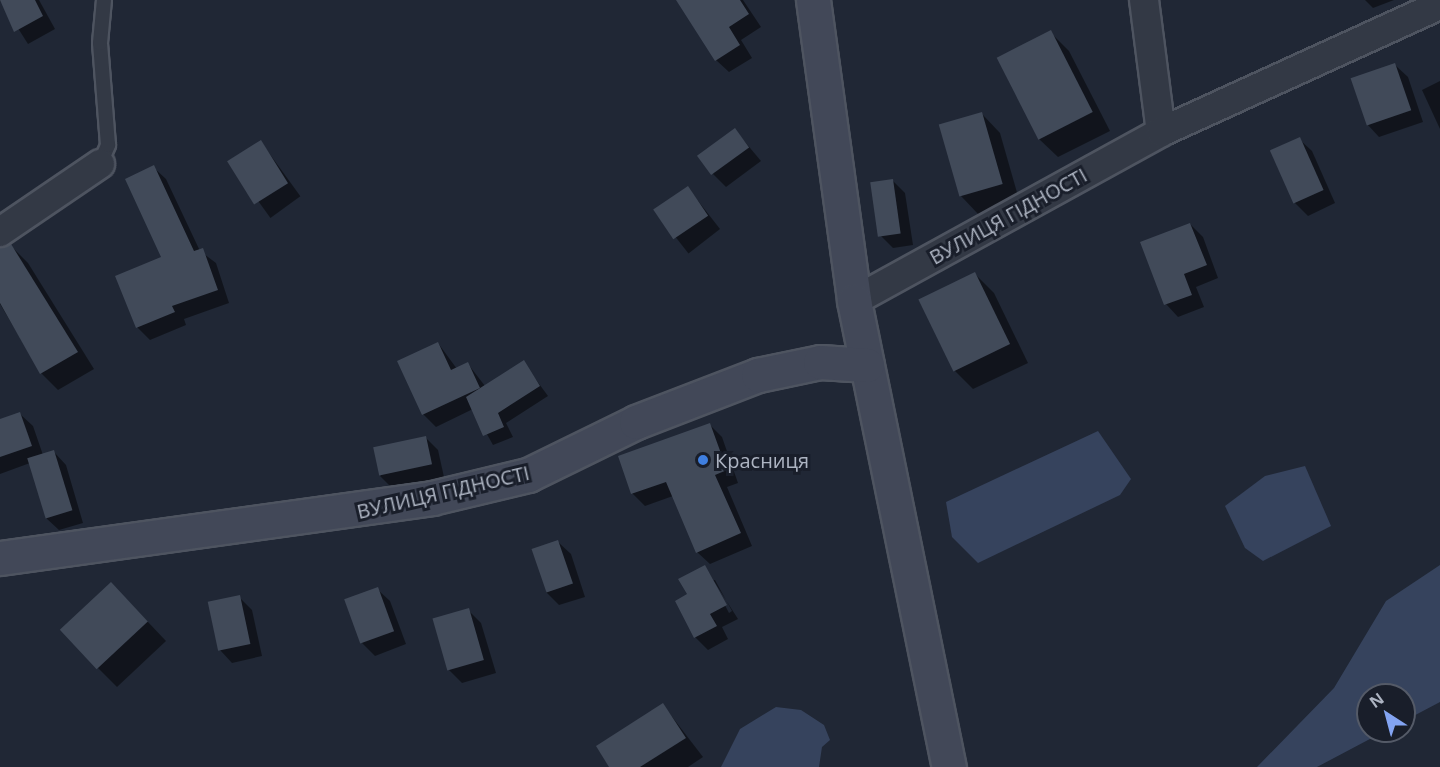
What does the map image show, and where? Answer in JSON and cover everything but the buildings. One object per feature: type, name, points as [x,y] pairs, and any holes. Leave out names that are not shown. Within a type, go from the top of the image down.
[{"type":"street","points":[[813,0],[854,301],[949,767]]},
{"type":"street","points":[[1144,0],[1161,132]]},
{"type":"street","name":"ВУЛИЦЯ ГІДНОСТІ","points":[[854,301],[1161,132],[1440,5]]},
{"type":"street","points":[[0,232],[100,164]]},
{"type":"street","name":"ВУЛИЦЯ ГІДНОСТІ","points":[[0,558],[432,498],[528,475],[636,422],[759,375],[820,362],[867,365]]},
{"type":"lane","points":[[100,164],[108,145],[100,43],[104,0]]},
{"type":"water","points":[[1098,431],[1131,479],[1120,495],[978,563],[952,537],[946,502]]},
{"type":"water","points":[[1305,466],[1331,526],[1263,561],[1245,548],[1225,506],[1265,476]]},
{"type":"water","points":[[1440,565],[1440,702],[1416,715],[1416,683],[1356,683],[1356,743],[1362,743],[1317,767],[1257,767],[1334,688],[1386,601]]},
{"type":"water","points":[[776,707],[801,710],[824,725],[830,740],[822,747],[819,767],[721,767],[740,729]]},
{"type":"place","name":"Красниця","points":[[703,460]]}]
